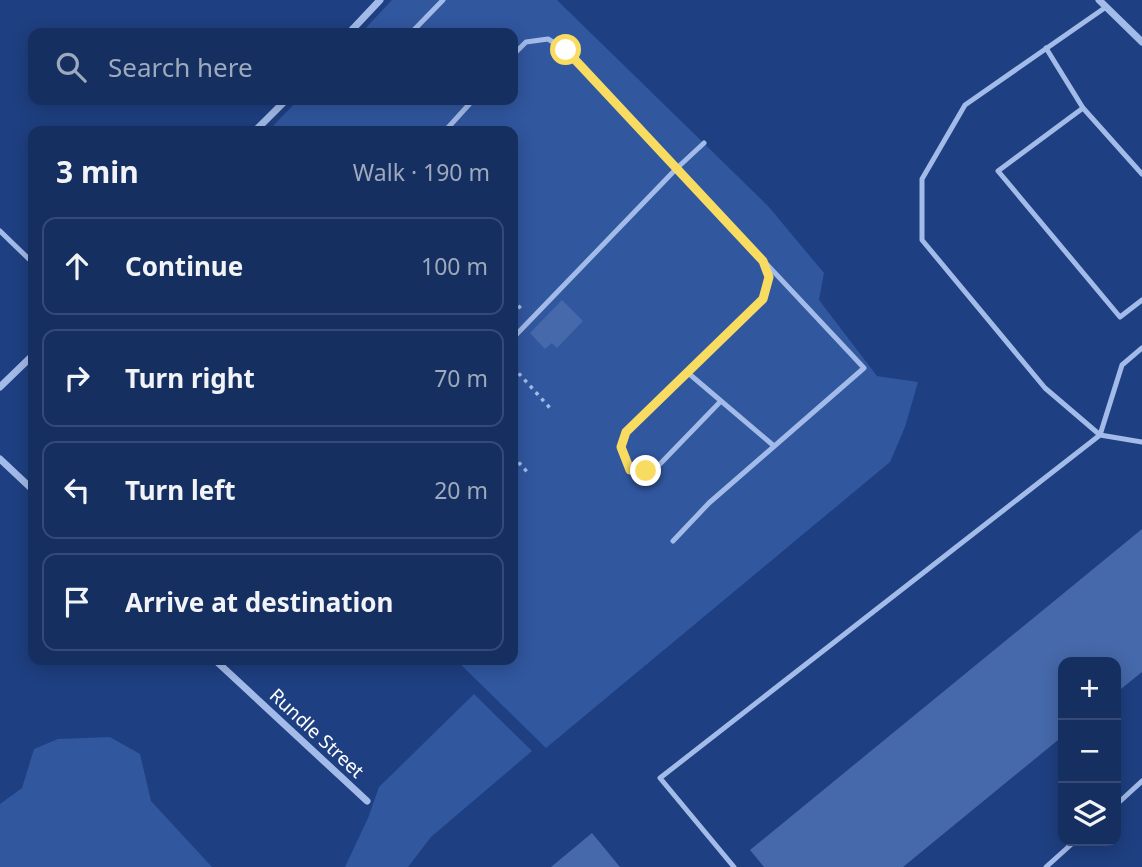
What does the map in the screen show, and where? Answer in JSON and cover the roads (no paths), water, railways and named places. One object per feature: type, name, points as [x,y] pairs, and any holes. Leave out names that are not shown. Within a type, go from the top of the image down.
[{"type":"street","points":[[354,28],[380,0]]},
{"type":"street","points":[[1099,0],[1142,42]]},
{"type":"street","points":[[260,126],[281,105]]},
{"type":"street","points":[[0,387],[28,360]]},
{"type":"street","points":[[0,459],[28,485]]},
{"type":"street","name":"Rundle Street","points":[[220,665],[367,801]]},
{"type":"lane","points":[[416,28],[443,0]]},
{"type":"lane","points":[[1106,7],[965,105],[922,178],[922,240],[1045,388],[1100,435],[1142,442]]},
{"type":"lane","points":[[518,50],[526,42],[548,39],[566,50],[864,368],[709,503],[673,541]]},
{"type":"lane","points":[[1046,48],[1083,108],[1142,174]]},
{"type":"lane","points":[[450,126],[468,105]]},
{"type":"lane","points":[[1083,108],[998,171],[1120,317],[1142,300]]},
{"type":"lane","points":[[518,333],[704,143]]},
{"type":"lane","points":[[0,231],[28,258]]},
{"type":"lane","points":[[720,402],[660,464],[646,471],[630,470],[621,447],[626,432],[763,299],[769,277],[763,261]]},
{"type":"lane","points":[[734,867],[660,778],[1100,435],[1122,365],[1142,348]]},
{"type":"lane","points":[[687,373],[774,446]]},
{"type":"lane","points":[[1121,800],[1142,781]]},
{"type":"lane","points":[[1046,867],[1069,846]]}]
